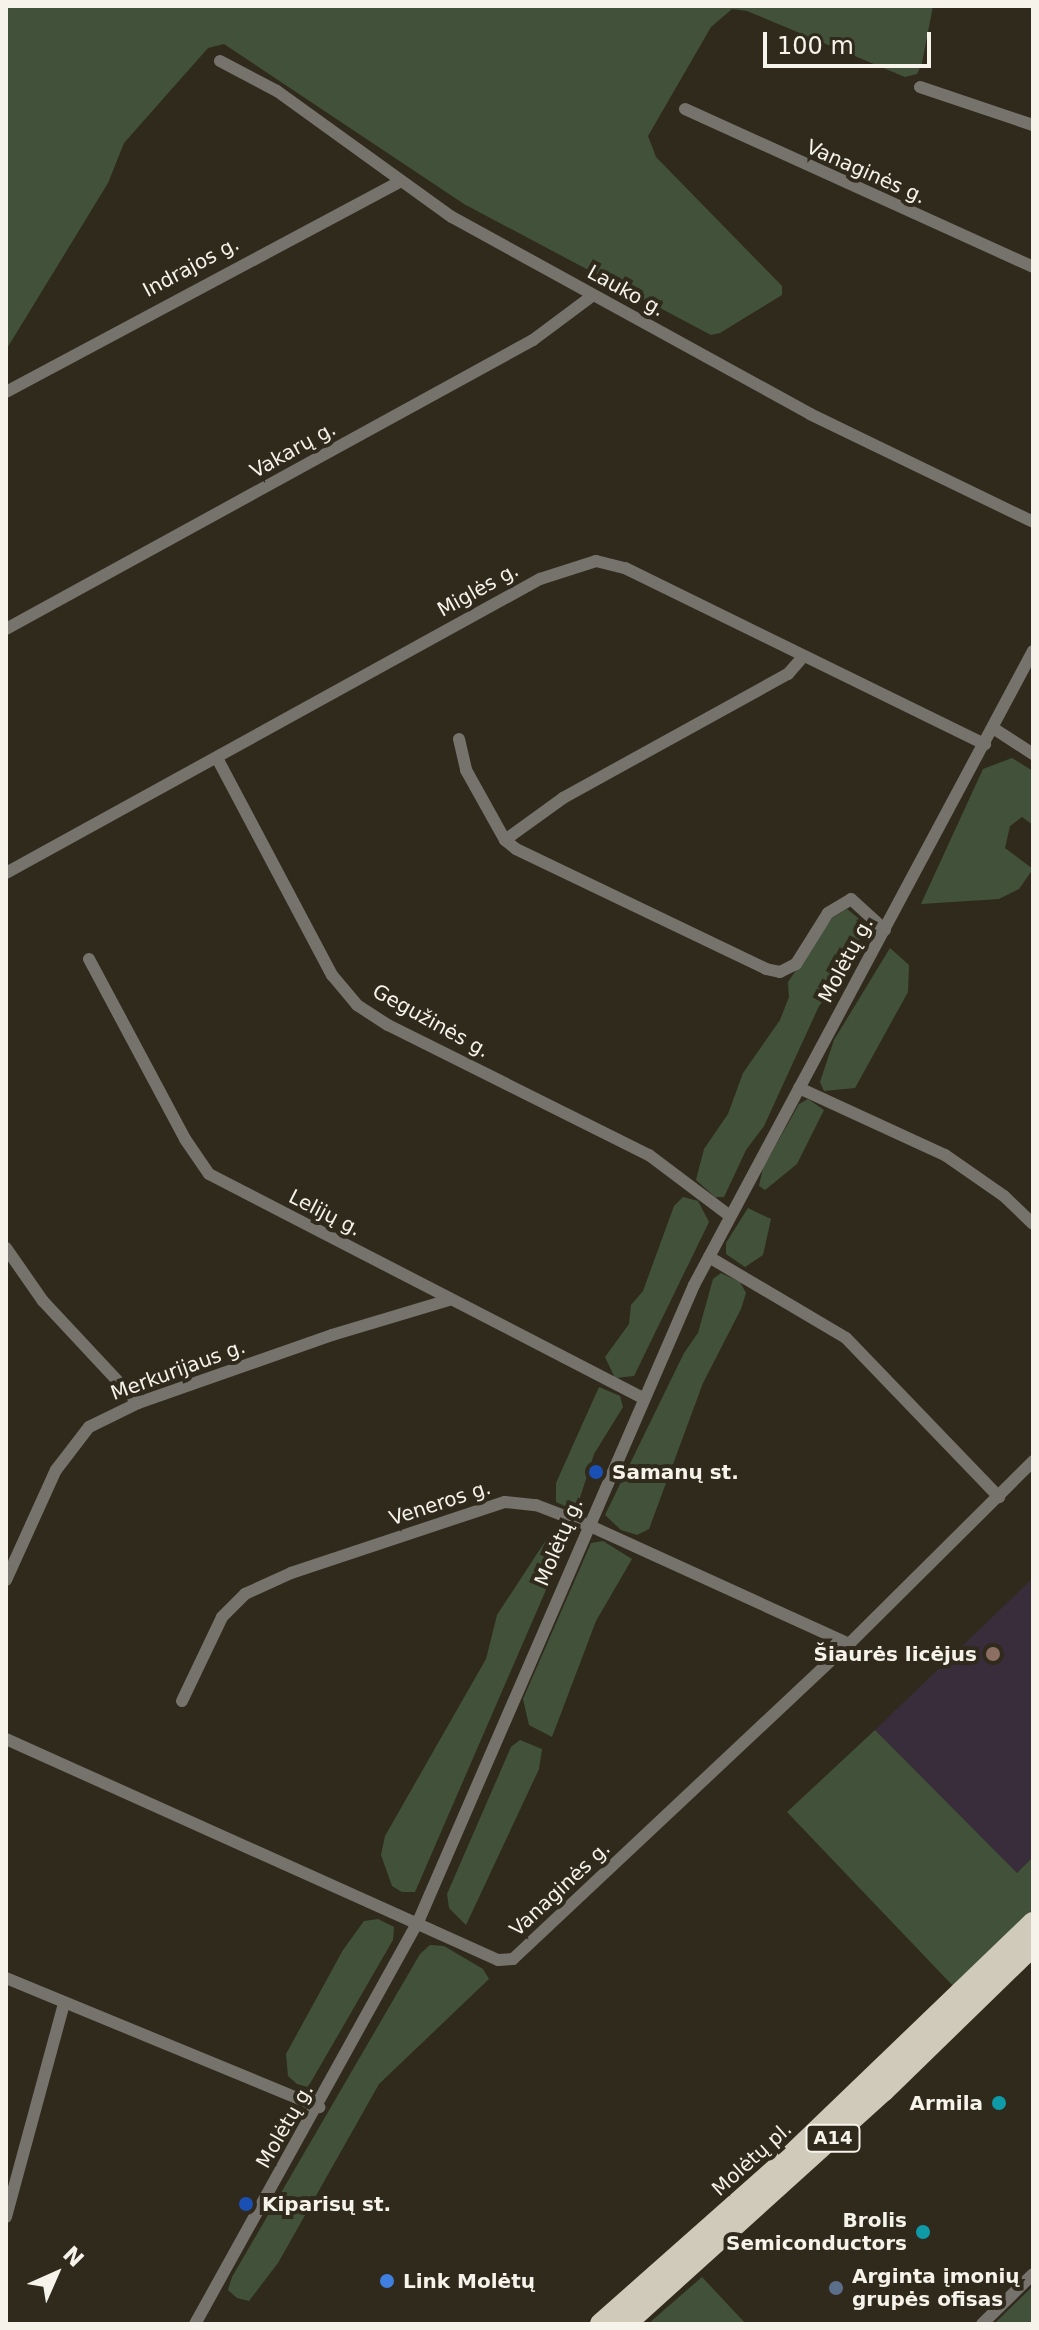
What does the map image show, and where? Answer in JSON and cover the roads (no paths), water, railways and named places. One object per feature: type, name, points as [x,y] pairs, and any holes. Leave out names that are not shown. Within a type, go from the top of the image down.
[{"type":"highway","name":"Molėtų pl.","points":[[601,2324],[792,2155],[1033,1923]]},
{"type":"highway","name":"Molėtų pl.","points":[[625,2324],[804,2165],[1033,1945]]},
{"type":"street","name":"Lauko g.","points":[[220,61],[277,91],[398,183],[592,296],[810,414],[1033,522]]},
{"type":"street","points":[[920,87],[1033,125]]},
{"type":"street","name":"Vanaginės g.","points":[[685,109],[1033,267]]},
{"type":"street","name":"Indrajos g.","points":[[6,392],[398,183]]},
{"type":"street","name":"Vakarų g.","points":[[6,629],[533,340],[592,296]]},
{"type":"street","name":"Miglės g.","points":[[6,873],[515,592],[582,563],[625,568],[985,744]]},
{"type":"street","name":"Molėtų g.","points":[[195,2324],[319,2107],[418,1922],[643,1398],[709,1257],[1033,651]]},
{"type":"street","points":[[505,840],[563,798],[776,681],[803,657]]},
{"type":"street","points":[[993,728],[1033,754]]},
{"type":"street","points":[[459,739],[466,770],[505,840],[766,969],[780,972],[791,968],[828,913],[851,899],[885,930]]},
{"type":"street","name":"Gegužinės g.","points":[[217,758],[332,975],[357,1005],[649,1155],[730,1216]]},
{"type":"street","name":"Lelijų g.","points":[[89,959],[185,1139],[209,1174],[643,1398]]},
{"type":"street","points":[[799,1088],[945,1155],[1004,1196],[1033,1224]]},
{"type":"street","points":[[6,1248],[43,1301],[138,1403]]},
{"type":"street","points":[[709,1257],[835,1329],[999,1497]]},
{"type":"street","name":"Merkurijaus g.","points":[[6,1580],[74,1441],[89,1427],[138,1403],[332,1335],[449,1300]]},
{"type":"street","name":"Vanaginės g.","points":[[6,1739],[498,1960],[513,1959],[849,1644],[1033,1461]]},
{"type":"street","name":"Veneros g.","points":[[182,1701],[228,1608],[270,1581],[505,1502],[536,1505],[588,1525],[849,1644]]},
{"type":"street","points":[[6,1978],[319,2107]]},
{"type":"street","points":[[6,2217],[64,2003]]},
{"type":"street","points":[[982,2324],[1033,2274]]},
{"type":"place","name":"Samanų st.","points":[[596,1472]]},
{"type":"place","name":"Šiaurės licėjus","points":[[993,1654]]},
{"type":"place","name":"Armila","points":[[999,2103]]},
{"type":"place","name":"Kiparisų st.","points":[[246,2204]]},
{"type":"place","name":"Brolis Semiconductors","points":[[923,2232]]},
{"type":"place","name":"Link Molėtų","points":[[387,2281]]},
{"type":"place","name":"Arginta įmonių grupės ofisas","points":[[836,2288]]}]
